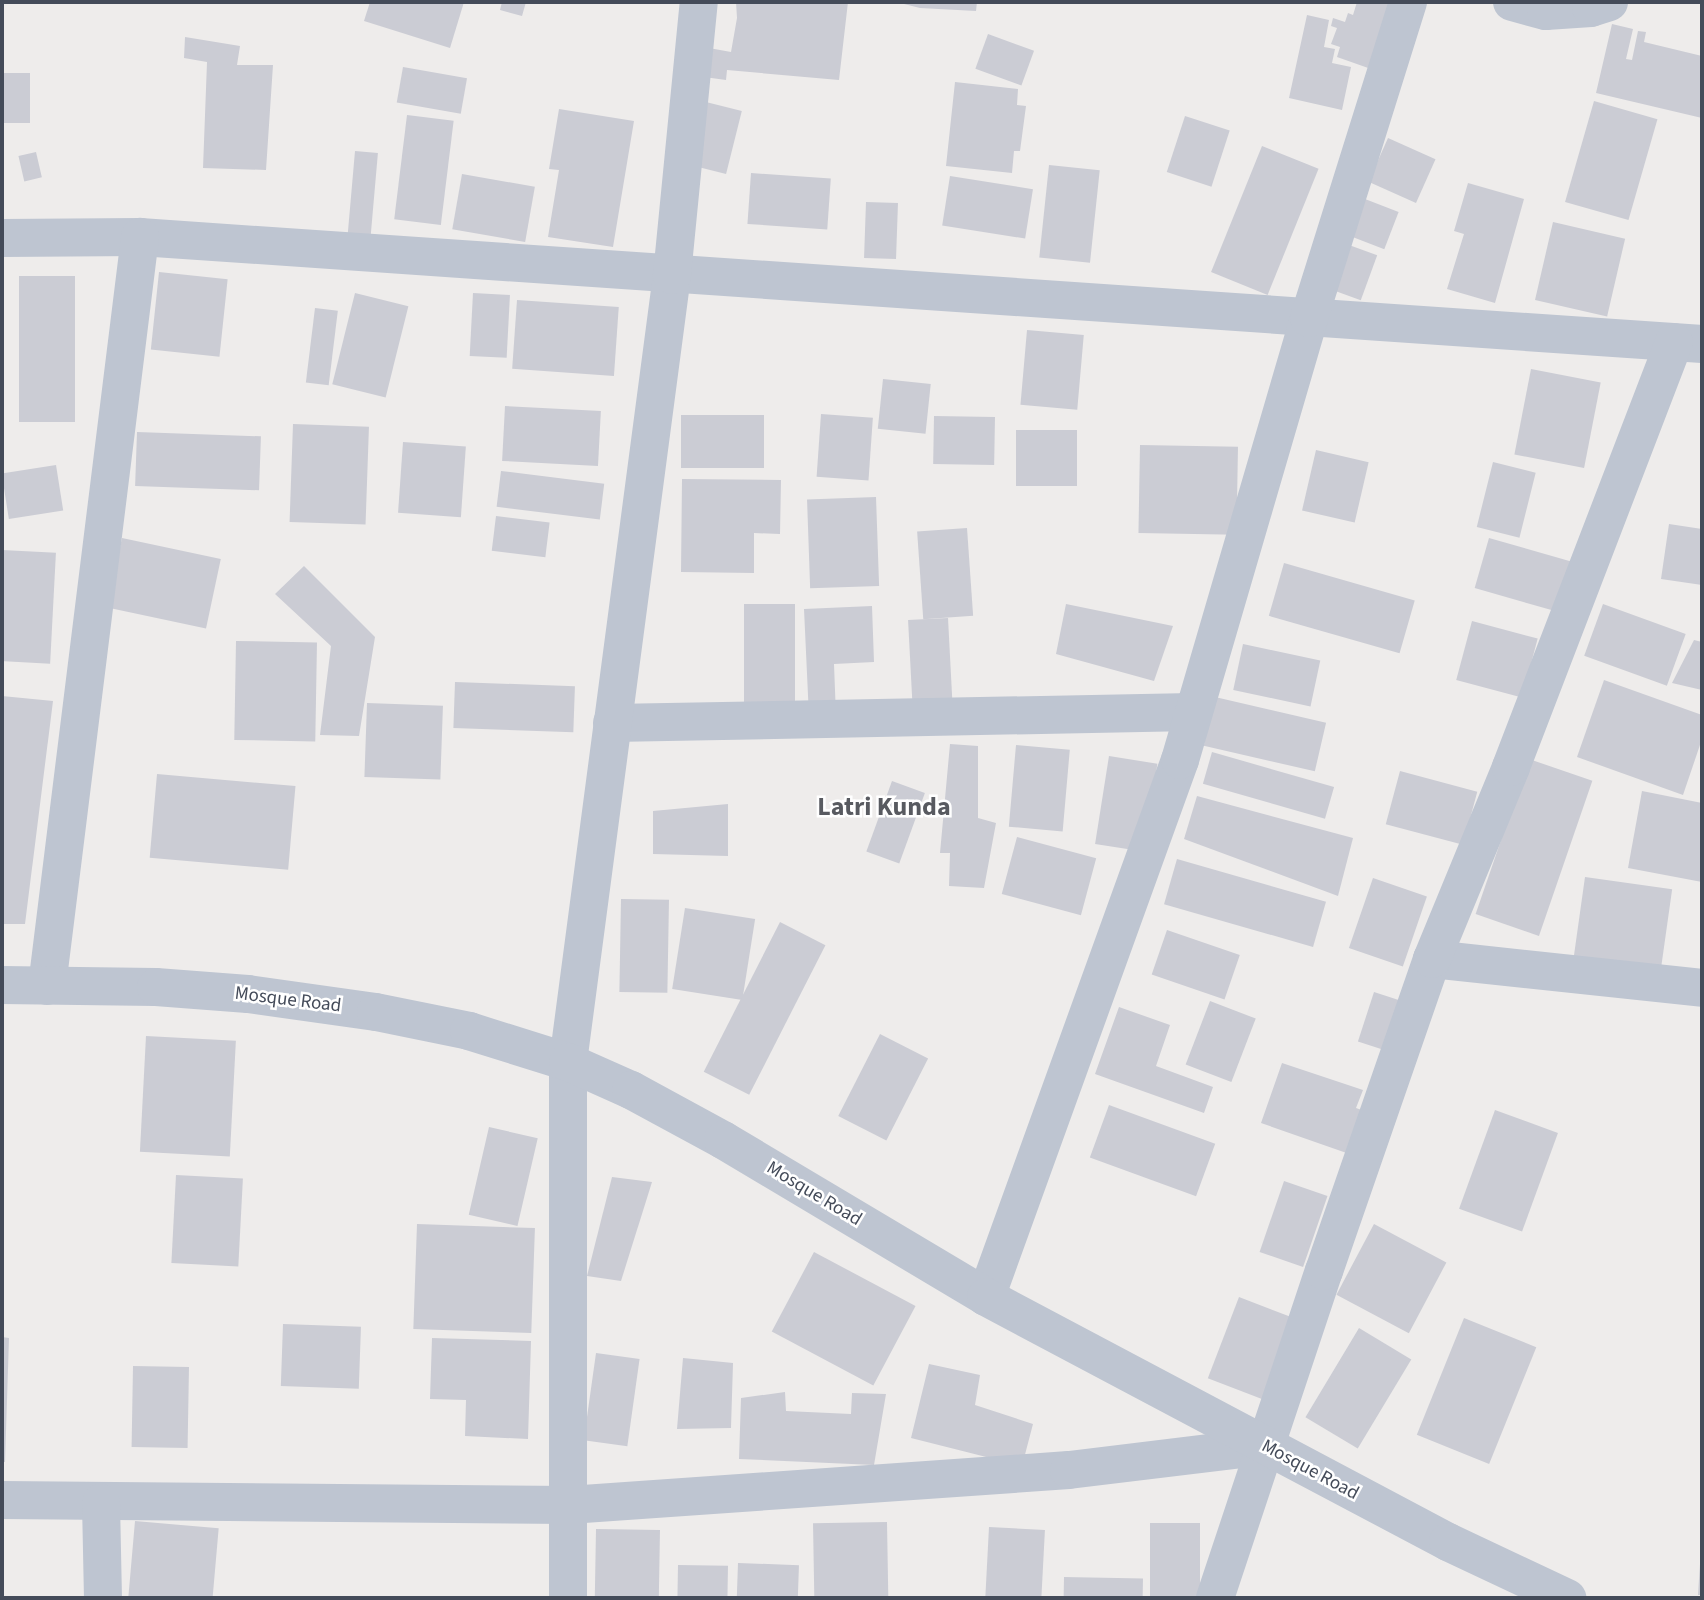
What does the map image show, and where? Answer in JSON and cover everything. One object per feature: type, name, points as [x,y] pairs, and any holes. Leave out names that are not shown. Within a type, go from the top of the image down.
[{"type":"street","points":[[568,1598],[568,1062],[671,275],[699,2]]},
{"type":"street","points":[[986,1297],[1180,760],[1310,318],[1408,2]]},
{"type":"street","points":[[1512,2],[1546,11],[1591,8],[1609,2]]},
{"type":"street","points":[[47,986],[140,237]]},
{"type":"street","points":[[2,238],[140,237],[1688,343],[1432,959],[1215,1598]]},
{"type":"street","points":[[612,723],[1193,712]]},
{"type":"street","points":[[1432,959],[1702,988]]},
{"type":"street","name":"Mosque Road","points":[[2,985],[156,987],[248,994],[376,1012],[469,1031],[568,1062],[631,1090],[723,1140],[986,1297],[1448,1542],[1567,1598]]},
{"type":"street","points":[[2,1500],[569,1506],[1069,1470],[1266,1446]]},
{"type":"street","points":[[102,1503],[103,1598]]},
{"type":"building","points":[[370,2],[464,2],[450,48],[364,21]]},
{"type":"building","points":[[502,2],[526,2],[522,16],[500,10]]},
{"type":"building","points":[[736,2],[848,2],[839,80],[727,70],[726,80],[704,77],[709,48],[731,52],[737,18]]},
{"type":"building","points":[[977,2],[976,11],[920,8],[900,3]]},
{"type":"building","points":[[1357,2],[1393,2],[1371,69],[1337,57],[1340,47],[1331,44],[1337,28],[1331,26],[1333,18],[1345,22],[1348,13],[1353,15]]},
{"type":"building","points":[[1307,15],[1329,20],[1324,47],[1335,49],[1332,63],[1351,67],[1342,110],[1289,98]]},
{"type":"building","points":[[1612,24],[1633,29],[1626,59],[1632,60],[1638,31],[1646,32],[1644,42],[1702,56],[1702,118],[1596,93]]},
{"type":"building","points":[[988,34],[1034,51],[1021,86],[975,69]]},
{"type":"building","points":[[185,37],[240,46],[237,65],[273,65],[266,170],[203,168],[207,62],[184,58]]},
{"type":"building","points":[[403,67],[467,78],[461,114],[397,102]]},
{"type":"building","points":[[2,73],[30,73],[30,123],[2,123]]},
{"type":"building","points":[[955,82],[1018,89],[1017,105],[1026,106],[1020,151],[1014,151],[1012,173],[946,166]]},
{"type":"building","points":[[702,101],[742,111],[726,174],[686,164]]},
{"type":"building","points":[[1594,101],[1657,119],[1629,220],[1565,202]]},
{"type":"building","points":[[559,109],[634,121],[613,247],[548,237],[559,170],[549,169]]},
{"type":"building","points":[[407,115],[454,121],[441,225],[394,219]]},
{"type":"building","points":[[1185,116],[1230,131],[1211,187],[1167,172]]},
{"type":"building","points":[[1388,138],[1436,159],[1416,203],[1368,182]]},
{"type":"building","points":[[1262,146],[1319,169],[1268,295],[1211,272]]},
{"type":"building","points":[[355,151],[378,153],[371,238],[348,236]]},
{"type":"building","points":[[36,152],[42,177],[24,181],[18,156]]},
{"type":"building","points":[[1049,165],[1100,170],[1090,263],[1039,257]]},
{"type":"building","points":[[751,173],[831,179],[827,229],[747,224]]},
{"type":"building","points":[[462,174],[535,187],[525,242],[452,229]]},
{"type":"building","points":[[950,176],[1033,189],[1025,239],[942,225]]},
{"type":"building","points":[[1468,183],[1524,199],[1495,303],[1447,289],[1464,234],[1454,231]]},
{"type":"building","points":[[1365,199],[1399,212],[1384,249],[1351,236]]},
{"type":"building","points":[[866,202],[898,203],[896,259],[864,258]]},
{"type":"building","points":[[1553,222],[1625,239],[1607,317],[1535,300]]},
{"type":"building","points":[[1349,245],[1377,255],[1361,300],[1333,290]]},
{"type":"building","points":[[159,272],[228,279],[219,357],[151,350]]},
{"type":"building","points":[[19,276],[75,276],[75,422],[19,422]]},
{"type":"building","points":[[355,293],[408,306],[386,398],[332,384]]},
{"type":"building","points":[[473,293],[510,295],[507,358],[470,356]]},
{"type":"building","points":[[517,300],[619,307],[614,376],[512,369]]},
{"type":"building","points":[[315,308],[338,311],[329,385],[306,382]]},
{"type":"building","points":[[1027,330],[1084,335],[1077,410],[1020,405]]},
{"type":"building","points":[[1531,369],[1601,383],[1584,468],[1514,454]]},
{"type":"building","points":[[883,379],[931,384],[926,434],[878,429]]},
{"type":"building","points":[[505,406],[601,411],[598,466],[502,461]]},
{"type":"building","points":[[821,414],[873,418],[868,480],[817,477]]},
{"type":"building","points":[[681,415],[764,415],[764,468],[681,468]]},
{"type":"building","points":[[934,416],[995,417],[994,465],[933,464]]},
{"type":"building","points":[[293,424],[369,427],[366,525],[290,522]]},
{"type":"building","points":[[1016,430],[1077,430],[1077,486],[1016,486]]},
{"type":"building","points":[[137,432],[261,436],[259,490],[135,486]]},
{"type":"building","points":[[403,442],[466,446],[461,517],[398,513]]},
{"type":"building","points":[[1140,445],[1238,447],[1236,535],[1138,533]]},
{"type":"building","points":[[1316,450],[1369,462],[1355,523],[1302,510]]},
{"type":"building","points":[[1493,462],[1536,473],[1519,538],[1477,527]]},
{"type":"building","points":[[56,465],[63,510],[9,519],[2,474]]},
{"type":"building","points":[[501,471],[604,484],[600,519],[497,507]]},
{"type":"building","points":[[682,479],[781,480],[780,534],[754,533],[754,573],[681,572]]},
{"type":"building","points":[[876,497],[879,586],[810,588],[807,499]]},
{"type":"building","points":[[496,516],[550,523],[545,557],[492,551]]},
{"type":"building","points":[[1669,524],[1702,529],[1702,585],[1661,579]]},
{"type":"building","points":[[967,528],[973,616],[923,619],[917,531]]},
{"type":"building","points":[[122,538],[221,559],[206,628],[107,607]]},
{"type":"building","points":[[1489,538],[1576,563],[1561,613],[1475,588]]},
{"type":"building","points":[[2,550],[56,553],[50,664],[2,661]]},
{"type":"building","points":[[1284,563],[1415,600],[1400,653],[1269,616]]},
{"type":"building","points":[[304,566],[375,637],[359,736],[320,735],[331,646],[275,594]]},
{"type":"building","points":[[744,604],[795,604],[795,704],[744,704]]},
{"type":"building","points":[[1066,604],[1173,626],[1154,681],[1056,654]]},
{"type":"building","points":[[1603,604],[1686,634],[1667,686],[1584,656]]},
{"type":"building","points":[[872,606],[874,662],[834,664],[836,716],[809,717],[804,609]]},
{"type":"building","points":[[948,618],[953,707],[913,709],[908,620]]},
{"type":"building","points":[[1472,621],[1538,639],[1522,698],[1456,680]]},
{"type":"building","points":[[1694,640],[1702,642],[1702,690],[1672,683]]},
{"type":"building","points":[[236,641],[317,642],[315,741],[234,740]]},
{"type":"building","points":[[1243,644],[1320,660],[1311,706],[1233,690]]},
{"type":"building","points":[[1604,680],[1702,715],[1702,739],[1683,795],[1577,757]]},
{"type":"building","points":[[455,682],[575,686],[573,732],[453,728]]},
{"type":"building","points":[[2,696],[53,701],[25,924],[2,924]]},
{"type":"building","points":[[1215,697],[1326,723],[1315,771],[1204,746]]},
{"type":"building","points":[[367,703],[443,706],[440,780],[364,777]]},
{"type":"building","points":[[950,744],[978,746],[978,818],[996,823],[984,888],[949,886],[950,853],[940,853]]},
{"type":"building","points":[[1016,745],[1070,750],[1063,831],[1009,827]]},
{"type":"building","points":[[1212,752],[1334,787],[1325,819],[1203,784]]},
{"type":"building","points":[[1109,756],[1157,764],[1143,852],[1095,844]]},
{"type":"building","points":[[1529,759],[1592,781],[1539,936],[1476,914]]},
{"type":"building","points":[[1400,771],[1477,792],[1463,845],[1386,824]]},
{"type":"building","points":[[157,774],[295,786],[288,870],[150,858]]},
{"type":"building","points":[[892,781],[925,793],[899,863],[866,851]]},
{"type":"building","points":[[1642,791],[1702,803],[1702,882],[1628,868]]},
{"type":"building","points":[[1197,796],[1353,838],[1338,896],[1184,839]]},
{"type":"building","points":[[728,804],[728,856],[653,854],[653,811]]},
{"type":"building","points":[[1017,837],[1096,858],[1081,915],[1002,894]]},
{"type":"building","points":[[1177,859],[1326,902],[1313,947],[1164,904]]},
{"type":"building","points":[[1585,877],[1672,889],[1659,982],[1572,970]]},
{"type":"building","points":[[1373,878],[1427,897],[1403,967],[1349,948]]},
{"type":"building","points":[[621,899],[669,900],[667,993],[619,992]]},
{"type":"building","points":[[685,908],[755,919],[742,1000],[672,989]]},
{"type":"building","points":[[780,922],[825,945],[749,1095],[704,1072]]},
{"type":"building","points":[[1167,930],[1240,955],[1225,1000],[1152,974]]},
{"type":"building","points":[[1374,992],[1410,1004],[1394,1053],[1358,1041]]},
{"type":"building","points":[[1210,1001],[1256,1019],[1231,1082],[1186,1064]]},
{"type":"building","points":[[1119,1007],[1170,1025],[1156,1066],[1213,1087],[1204,1113],[1095,1074]]},
{"type":"building","points":[[880,1034],[928,1059],[886,1140],[838,1116]]},
{"type":"building","points":[[146,1036],[236,1041],[230,1157],[140,1152]]},
{"type":"building","points":[[1282,1063],[1363,1090],[1356,1108],[1373,1114],[1358,1157],[1261,1123]]},
{"type":"building","points":[[1109,1105],[1215,1144],[1196,1196],[1090,1158]]},
{"type":"building","points":[[1495,1110],[1558,1133],[1522,1232],[1459,1209]]},
{"type":"building","points":[[489,1127],[538,1138],[517,1226],[469,1215]]},
{"type":"building","points":[[176,1175],[243,1179],[238,1266],[171,1263]]},
{"type":"building","points":[[612,1177],[652,1182],[621,1281],[587,1276]]},
{"type":"building","points":[[1284,1181],[1327,1196],[1303,1267],[1260,1252]]},
{"type":"building","points":[[417,1224],[535,1228],[531,1333],[413,1329]]},
{"type":"building","points":[[1374,1224],[1446,1262],[1409,1333],[1336,1295]]},
{"type":"building","points":[[814,1252],[916,1306],[873,1385],[772,1331]]},
{"type":"building","points":[[1239,1297],[1295,1319],[1264,1400],[1208,1378]]},
{"type":"building","points":[[1464,1318],[1536,1347],[1489,1464],[1417,1435]]},
{"type":"building","points":[[283,1324],[361,1327],[359,1389],[281,1386]]},
{"type":"building","points":[[1359,1328],[1411,1359],[1358,1449],[1305,1417]]},
{"type":"building","points":[[2,1337],[9,1338],[5,1462],[2,1462]]},
{"type":"building","points":[[432,1338],[531,1341],[528,1439],[465,1436],[466,1400],[430,1399]]},
{"type":"building","points":[[596,1353],[640,1359],[627,1446],[584,1440]]},
{"type":"building","points":[[683,1358],[733,1363],[731,1428],[677,1429]]},
{"type":"building","points":[[929,1364],[980,1375],[975,1405],[1033,1424],[1022,1466],[911,1438]]},
{"type":"building","points":[[133,1366],[189,1367],[188,1448],[132,1447]]},
{"type":"building","points":[[785,1392],[786,1411],[851,1414],[852,1393],[886,1394],[874,1465],[739,1459],[741,1398]]},
{"type":"building","points":[[135,1521],[219,1528],[213,1598],[128,1598]]},
{"type":"building","points":[[887,1522],[888,1598],[814,1598],[813,1523]]},
{"type":"building","points":[[1150,1523],[1200,1523],[1200,1597],[1150,1597]]},
{"type":"building","points":[[989,1527],[1045,1530],[1041,1598],[985,1598]]},
{"type":"building","points":[[596,1529],[660,1530],[659,1598],[595,1598]]},
{"type":"building","points":[[738,1563],[799,1565],[798,1598],[737,1598]]},
{"type":"building","points":[[1700,1564],[1702,1595],[1698,1595]]},
{"type":"building","points":[[678,1565],[728,1566],[727,1598],[677,1598]]},
{"type":"building","points":[[1064,1577],[1143,1578],[1143,1598],[1064,1598]]},
{"type":"district","name":"Latri Kunda","points":[[884,807]]}]
